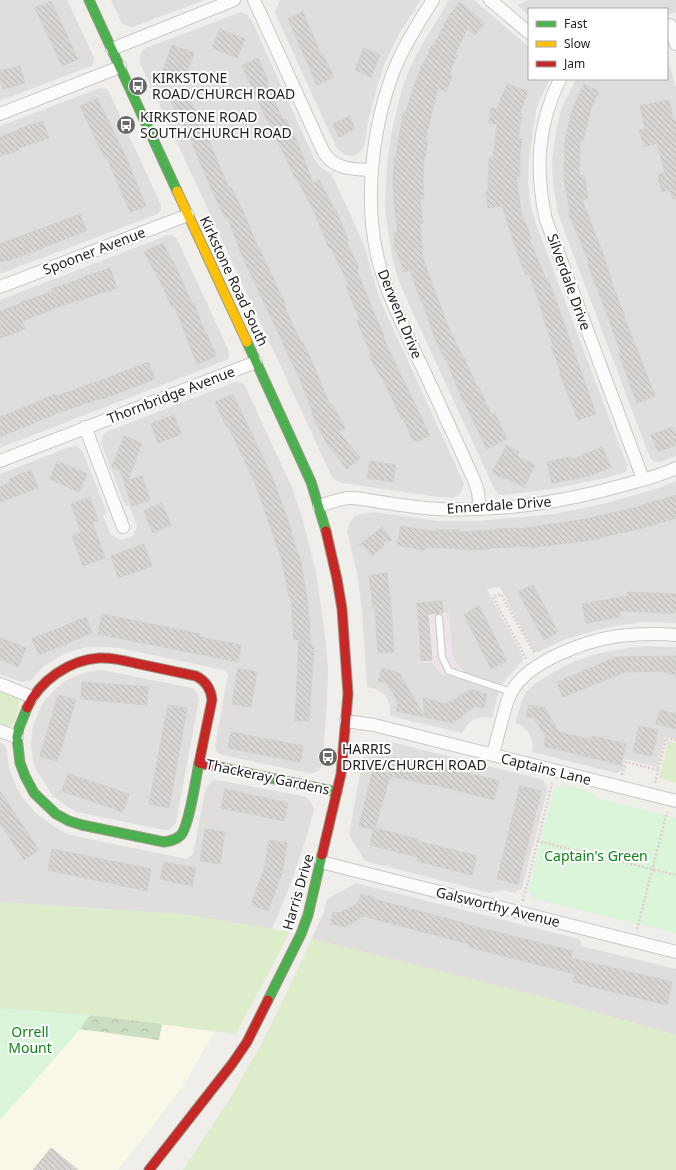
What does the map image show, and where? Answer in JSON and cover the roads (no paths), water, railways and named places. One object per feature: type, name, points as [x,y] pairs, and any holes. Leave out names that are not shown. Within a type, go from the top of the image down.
[{"type":"street","name":"Kirkstone Road South","points":[[89,0],[305,469],[319,506],[327,533],[337,579]]},
{"type":"street","points":[[112,49],[234,0]]},
{"type":"street","points":[[254,0],[327,158],[336,165],[372,170]]},
{"type":"street","name":"Derwent Drive","points":[[433,0],[405,47],[391,79],[382,108],[372,170],[370,194],[371,218],[378,259],[384,279],[396,310],[474,480],[478,492],[480,509]]},
{"type":"street","points":[[490,0],[528,32]]},
{"type":"street","points":[[671,25],[676,44]]},
{"type":"street","points":[[0,114],[120,67]]},
{"type":"street","name":"Silverdale Drive","points":[[560,80],[548,107],[543,128],[539,175],[541,198],[546,220],[643,480]]},
{"type":"street","name":"Spooner Avenue","points":[[0,287],[188,215]]},
{"type":"street","name":"Thornbridge Avenue","points":[[0,461],[256,362]]},
{"type":"street","points":[[85,428],[123,527]]},
{"type":"street","name":"Ennerdale Drive","points":[[319,506],[351,498],[423,508],[480,509],[518,506],[555,501],[597,492],[643,480],[676,468]]},
{"type":"street","name":"Harris Drive","points":[[149,1170],[232,1064],[247,1042],[301,934],[308,915],[341,774],[346,721],[348,694],[346,640],[337,579]]},
{"type":"street","points":[[493,755],[511,692],[519,680],[536,667],[567,651],[600,640],[646,634],[676,635]]},
{"type":"street","name":"Thackeray Gardens","points":[[98,658],[116,659],[196,676],[202,679],[212,694],[212,700],[186,826],[183,833],[178,838],[170,842],[164,842],[82,825],[56,814],[34,793],[20,764],[17,738],[19,728],[32,697],[53,675],[80,662],[98,658]]},
{"type":"street","points":[[0,684],[32,697]]},
{"type":"street","name":"Captains Lane","points":[[346,721],[374,725],[673,801]]},
{"type":"street","points":[[0,731],[17,738]]},
{"type":"street","name":"Thackeray Gardens","points":[[199,763],[337,792]]},
{"type":"street","name":"Galsworthy Avenue","points":[[321,862],[676,952]]},
{"type":"lane","points":[[439,618],[442,657],[449,671],[511,692]]},
{"type":"place","name":"KIRKSTONE ROAD/CHURCH ROAD","points":[[138,86]]},
{"type":"place","name":"KIRKSTONE ROAD SOUTH/CHURCH ROAD","points":[[126,125]]},
{"type":"place","name":"HARRIS DRIVE/CHURCH ROAD","points":[[328,757]]},
{"type":"park label","name":"Captain's Green","points":[[596,856]]},
{"type":"park label","name":"Orrell Mount","points":[[30,1040]]}]
